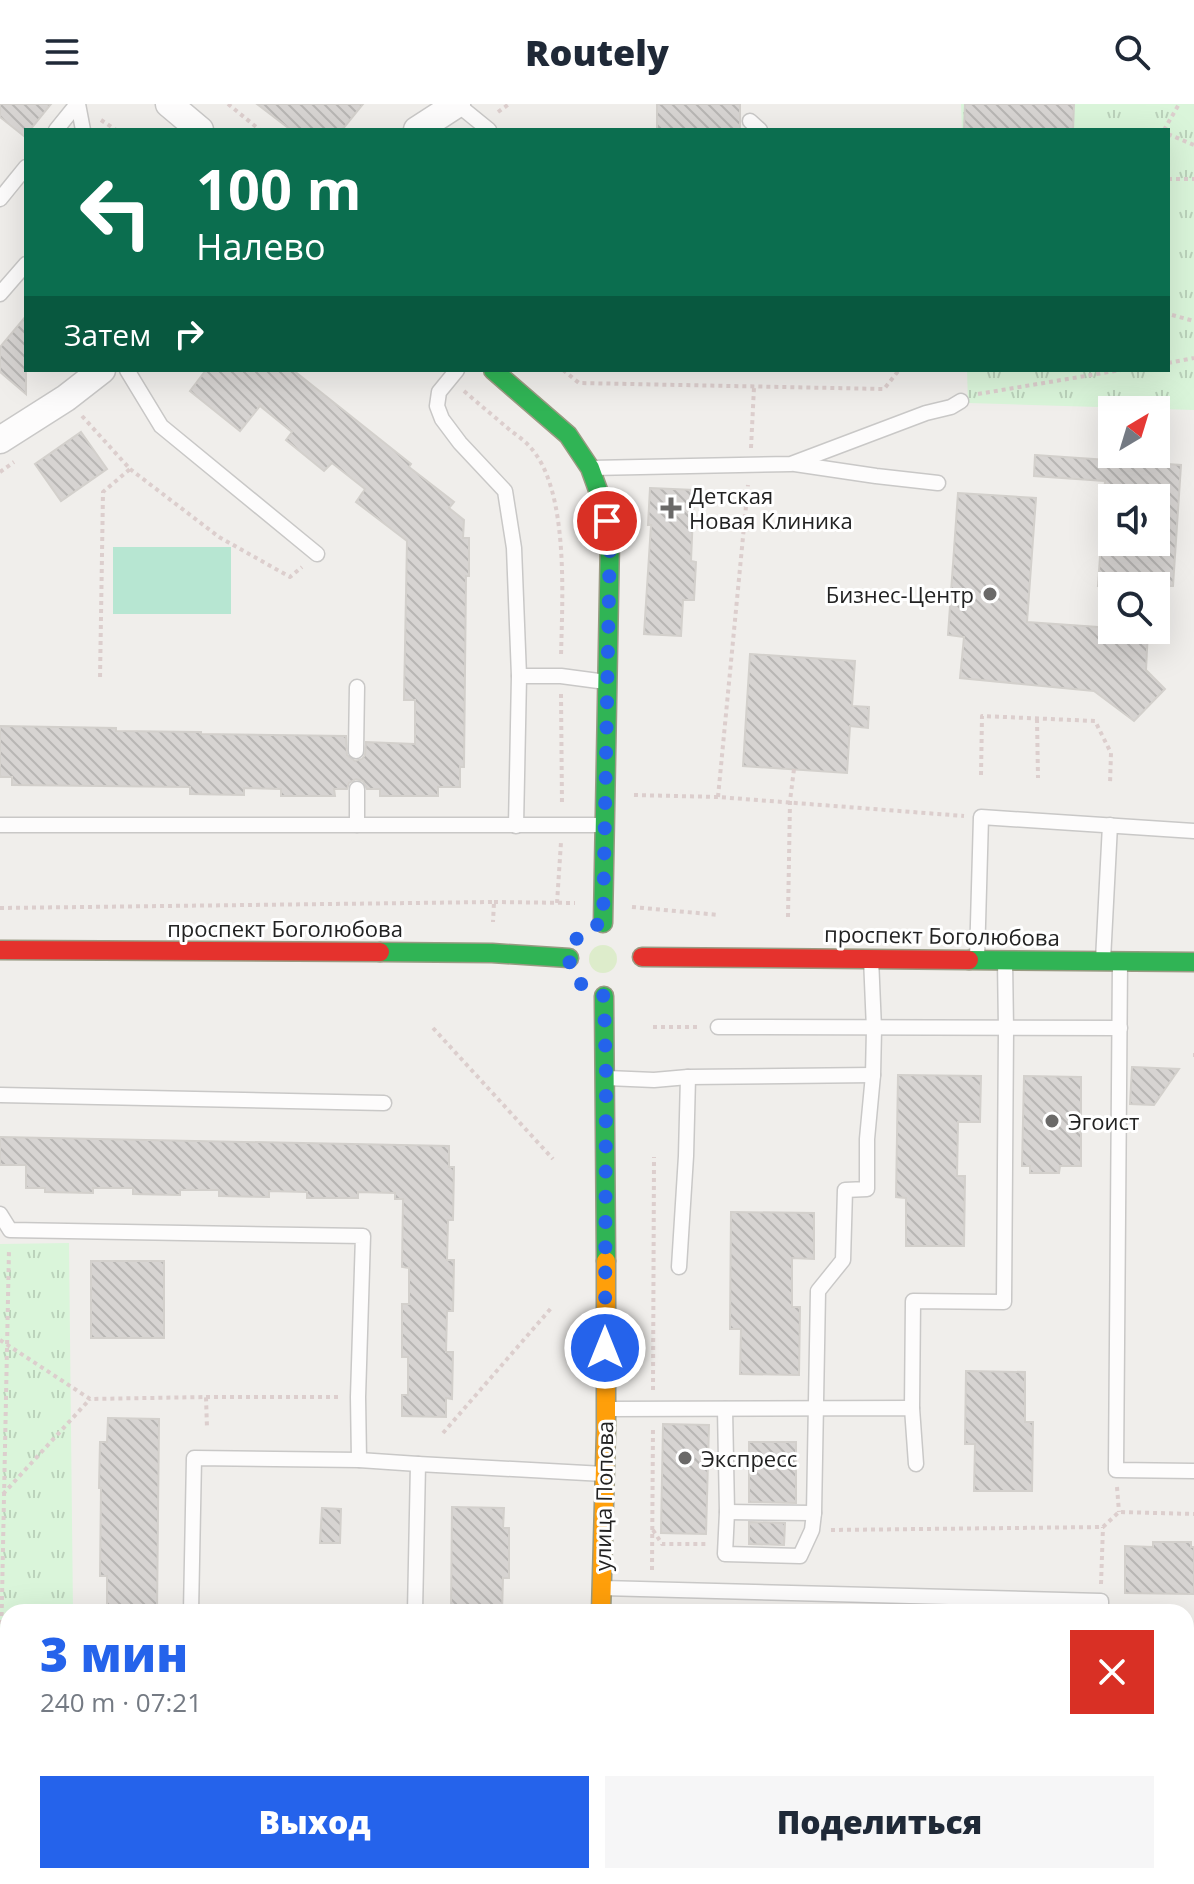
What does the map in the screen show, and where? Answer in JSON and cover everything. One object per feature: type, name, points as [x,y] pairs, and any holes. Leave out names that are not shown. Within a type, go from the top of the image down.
[{"type":"street","points":[[169,104],[198,128]]},
{"type":"street","points":[[420,128],[457,104]]},
{"type":"street","points":[[0,440],[66,398],[99,372]]},
{"type":"street","points":[[495,372],[568,435],[590,468],[603,504],[610,537],[603,924]]},
{"type":"street","name":"проспект Боголюбова","points":[[0,950],[492,953],[571,958]]},
{"type":"street","name":"проспект Боголюбова","points":[[640,958],[1194,962]]},
{"type":"street","name":"улица Попова","points":[[601,1604],[605,1408],[605,994]]},
{"type":"lane","points":[[58,128],[77,104]]},
{"type":"lane","points":[[77,104],[83,128]]},
{"type":"lane","points":[[457,104],[487,128]]},
{"type":"lane","points":[[0,199],[24,169]]},
{"type":"lane","points":[[0,294],[24,266]]},
{"type":"lane","points":[[128,372],[161,426],[317,554]]},
{"type":"lane","points":[[454,375],[439,392],[437,406],[442,419],[460,443],[505,491],[514,548],[519,676],[516,826]]},
{"type":"lane","points":[[791,464],[961,401]]},
{"type":"lane","points":[[590,468],[791,464],[938,483]]},
{"type":"lane","points":[[519,676],[561,676],[608,682]]},
{"type":"lane","points":[[356,751],[357,687]]},
{"type":"lane","points":[[357,789],[357,825]]},
{"type":"lane","points":[[977,959],[981,817],[1194,831]]},
{"type":"lane","points":[[0,825],[605,825]]},
{"type":"lane","points":[[1110,825],[1112,960],[1120,1028],[1116,1470],[1194,1471]]},
{"type":"lane","points":[[725,1409],[725,1554],[800,1556],[812,1530],[814,1513],[818,1291],[843,1260],[845,1190],[867,1189],[874,1029],[871,958]]},
{"type":"lane","points":[[916,1464],[912,1408],[913,1301],[1004,1302],[1005,960]]},
{"type":"lane","points":[[718,1027],[1120,1028]]},
{"type":"lane","points":[[606,1078],[654,1080],[873,1075]]},
{"type":"lane","points":[[679,1267],[688,1077]]},
{"type":"lane","points":[[0,1095],[384,1103]]},
{"type":"lane","points":[[0,1214],[10,1230],[363,1236],[359,1460]]},
{"type":"lane","points":[[605,1408],[912,1408]]},
{"type":"lane","points":[[191,1604],[194,1458],[359,1460],[604,1474]]},
{"type":"lane","points":[[415,1604],[418,1464]]},
{"type":"lane","points":[[727,1512],[814,1513]]},
{"type":"lane","points":[[602,1588],[1045,1604]]},
{"type":"path","points":[[228,104],[258,128]]},
{"type":"path","points":[[1168,128],[1179,104]]},
{"type":"path","points":[[1170,134],[1194,145]]},
{"type":"path","points":[[1170,179],[1194,179]]},
{"type":"path","points":[[1172,315],[1194,321]]},
{"type":"path","points":[[1170,363],[1194,358]]},
{"type":"path","points":[[565,372],[579,383],[884,389],[897,372]]},
{"type":"path","points":[[961,401],[982,392],[1108,372]]},
{"type":"path","points":[[454,375],[532,448],[555,501],[563,579],[562,826],[557,903]]},
{"type":"path","points":[[718,797],[750,465],[754,387]]},
{"type":"path","points":[[66,398],[130,469],[219,537],[290,577],[317,554]]},
{"type":"path","points":[[100,679],[103,492],[130,469]]},
{"type":"path","points":[[981,775],[982,716],[1095,721],[1111,753],[1110,784]]},
{"type":"path","points":[[1037,719],[1038,778]]},
{"type":"path","points":[[788,917],[790,801],[794,769]]},
{"type":"path","points":[[628,795],[790,801],[981,817]]},
{"type":"path","points":[[0,908],[494,902],[492,953]]},
{"type":"path","points":[[653,1027],[718,1027]]},
{"type":"path","points":[[433,1028],[553,1159]]},
{"type":"path","points":[[651,1590],[654,1157]]},
{"type":"path","points":[[1,1604],[10,1230]]},
{"type":"path","points":[[443,1433],[553,1306]]},
{"type":"path","points":[[0,1340],[90,1399],[358,1397]]},
{"type":"path","points":[[206,1397],[207,1428]]},
{"type":"path","points":[[3,1494],[90,1399]]},
{"type":"path","points":[[812,1530],[1103,1527],[1119,1512],[1194,1514]]},
{"type":"path","points":[[1101,1604],[1103,1527]]},
{"type":"path","points":[[653,1530],[662,1544],[726,1545]]},
{"type":"green space","points":[[961,104],[1194,104],[1194,410],[1170,409],[1170,396],[1098,396],[1098,407],[968,403],[967,372],[1170,372],[1170,128],[962,128]]},
{"type":"green space","points":[[113,547],[231,547],[231,614],[113,614]]},
{"type":"green space","points":[[603,945],[613,949],[617,959],[613,969],[603,973],[593,969],[589,959],[593,949]]},
{"type":"green space","points":[[69,1243],[73,1604],[0,1604],[0,1244]]},
{"type":"building","points":[[0,104],[51,104],[32,128],[24,128],[24,136],[0,117]]},
{"type":"building","points":[[257,104],[363,104],[344,128],[288,128]]},
{"type":"building","points":[[657,104],[740,104],[740,128],[657,128]]},
{"type":"building","points":[[965,104],[1074,104],[1073,128],[964,128]]},
{"type":"building","points":[[24,318],[26,394],[0,372],[0,347]]},
{"type":"building","points":[[204,372],[296,372],[454,502],[449,508],[464,520],[463,538],[469,538],[464,767],[460,767],[460,787],[438,787],[438,796],[380,796],[380,789],[367,789],[363,781],[356,779],[349,783],[347,789],[334,789],[335,796],[281,796],[281,789],[244,788],[244,795],[190,794],[190,787],[12,785],[12,777],[0,777],[0,726],[346,736],[347,755],[355,761],[365,755],[366,742],[415,744],[415,700],[404,700],[407,541],[356,502],[365,489],[332,463],[324,471],[286,440],[292,432],[260,406],[240,431],[190,391]]},
{"type":"building","points":[[81,432],[107,469],[61,501],[35,464]]},
{"type":"building","points":[[1035,455],[1098,459],[1098,468],[1170,468],[1170,464],[1181,465],[1173,586],[1170,586],[1170,572],[1099,572],[1100,556],[1170,556],[1170,484],[1105,484],[1105,481],[1034,476]]},
{"type":"building","points":[[650,488],[694,490],[691,561],[696,562],[694,600],[683,600],[681,636],[644,634],[651,525],[648,525]]},
{"type":"building","name":"Бизнес-Центр","points":[[958,493],[1036,498],[1027,622],[1098,627],[1098,644],[1147,644],[1146,670],[1165,689],[1134,721],[1094,691],[960,678],[964,637],[948,635]]},
{"type":"building","points":[[750,654],[855,661],[852,706],[869,707],[868,728],[850,726],[847,773],[743,766]]},
{"type":"building","points":[[1132,1067],[1179,1069],[1154,1105],[1130,1104]]},
{"type":"building","points":[[898,1075],[981,1076],[980,1122],[958,1122],[957,1176],[965,1176],[964,1246],[906,1246],[906,1198],[896,1197]]},
{"type":"building","name":"Эгоист","points":[[1024,1076],[1081,1077],[1081,1166],[1060,1166],[1059,1173],[1030,1173],[1030,1166],[1022,1166]]},
{"type":"building","points":[[0,1137],[449,1146],[449,1167],[454,1167],[453,1220],[448,1220],[447,1260],[454,1260],[453,1311],[447,1311],[446,1352],[453,1352],[452,1399],[446,1398],[446,1417],[402,1416],[402,1395],[408,1395],[408,1357],[402,1357],[402,1304],[409,1304],[409,1268],[402,1267],[403,1199],[395,1199],[395,1193],[358,1192],[358,1198],[307,1198],[307,1192],[269,1191],[269,1197],[219,1196],[219,1190],[180,1190],[180,1195],[133,1194],[133,1188],[93,1188],[93,1193],[45,1192],[45,1188],[26,1188],[26,1165],[0,1165]]},
{"type":"building","points":[[731,1212],[814,1213],[814,1259],[792,1258],[792,1307],[800,1307],[799,1375],[740,1374],[741,1329],[730,1329]]},
{"type":"building","points":[[91,1261],[164,1261],[164,1338],[91,1338]]},
{"type":"building","points":[[966,1371],[1025,1372],[1025,1422],[1033,1422],[1032,1491],[974,1491],[975,1444],[965,1444]]},
{"type":"building","points":[[108,1418],[159,1419],[157,1604],[107,1604],[107,1576],[100,1576],[99,1488],[100,1442],[107,1442]]},
{"type":"building","name":"Экспресс","points":[[663,1424],[709,1425],[706,1534],[661,1533]]},
{"type":"building","points":[[749,1442],[796,1442],[796,1503],[749,1502]]},
{"type":"building","points":[[452,1507],[504,1508],[503,1528],[509,1528],[509,1578],[503,1578],[502,1604],[451,1604]]},
{"type":"building","points":[[322,1508],[341,1509],[340,1543],[320,1543]]},
{"type":"building","points":[[749,1522],[785,1523],[784,1545],[749,1544]]},
{"type":"building","points":[[1153,1542],[1191,1542],[1191,1547],[1194,1547],[1194,1594],[1125,1593],[1125,1546],[1153,1547]]},
{"type":"traffic: fast","points":[[495,372],[568,435],[590,468],[603,504],[610,537],[603,923]]},
{"type":"traffic: fast","points":[[380,952],[492,953],[569,958]]},
{"type":"traffic: fast","points":[[969,960],[1194,962]]},
{"type":"traffic: fast","points":[[604,996],[606,1261]]},
{"type":"traffic: slow","points":[[601,1604],[606,1261]]},
{"type":"traffic: jam","points":[[0,950],[380,952]]},
{"type":"traffic: jam","points":[[642,957],[969,960]]},
{"type":"place","name":"Детская Новая Клиника","points":[[671,508]]},
{"type":"place","name":"Бизнес-Центр","points":[[990,594]]},
{"type":"place","name":"Эгоист","points":[[1052,1121]]},
{"type":"place","name":"Экспресс","points":[[685,1458]]},
{"type":"route","points":[[605,1348],[604,996],[590,992],[579,984],[571,972],[569,958],[579,934],[590,926],[603,923],[610,537],[607,521]]}]
